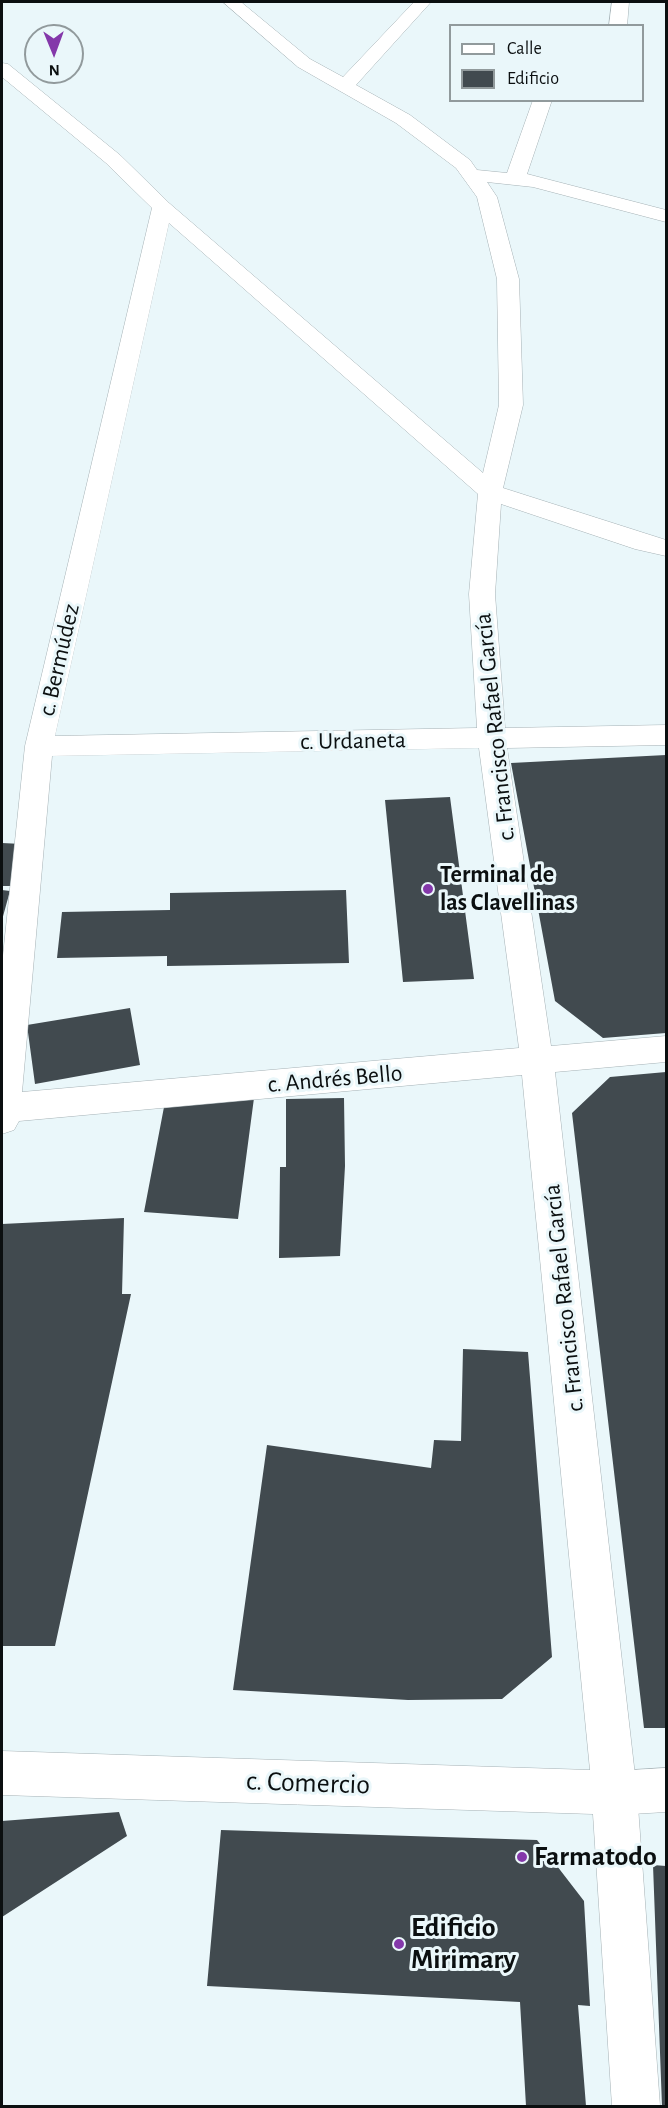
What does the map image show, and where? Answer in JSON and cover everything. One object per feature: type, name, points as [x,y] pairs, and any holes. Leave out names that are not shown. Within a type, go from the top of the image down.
[{"type":"street","name":"c. Francisco Rafael García","points":[[231,2],[304,63],[403,119],[463,164],[488,197],[508,279],[511,405],[490,492],[482,594],[492,739],[537,1060],[615,1793],[636,2106]]},
{"type":"street","points":[[344,87],[423,2]]},
{"type":"street","points":[[618,24],[620,2]]},
{"type":"street","points":[[2,68],[113,159],[162,207],[490,492],[666,548]]},
{"type":"street","points":[[515,179],[542,102]]},
{"type":"street","points":[[471,175],[534,181],[666,216]]},
{"type":"street","name":"c. Bermúdez","points":[[3,1114],[39,746],[162,207]]},
{"type":"street","name":"c. Urdaneta","points":[[39,746],[666,735]]},
{"type":"street","name":"c. Andrés Bello","points":[[3,1114],[666,1049]]},
{"type":"street","name":"c. Comercio","points":[[2,1773],[615,1793],[666,1790]]},
{"type":"building","points":[[666,755],[666,1033],[603,1038],[555,1001],[511,763]]},
{"type":"building","name":"Terminal de las Clavellinas","points":[[450,797],[474,979],[403,982],[385,800]]},
{"type":"building","points":[[2,843],[22,844],[15,886],[2,886]]},
{"type":"building","points":[[2,890],[10,891],[2,920]]},
{"type":"building","points":[[346,890],[349,963],[167,966],[167,956],[57,958],[62,912],[170,910],[170,893]]},
{"type":"building","points":[[130,1008],[140,1065],[35,1084],[27,1025]]},
{"type":"building","points":[[666,1072],[666,1728],[644,1728],[572,1113],[610,1077]]},
{"type":"building","points":[[254,1098],[238,1219],[144,1212],[164,1107]]},
{"type":"building","points":[[344,1098],[345,1166],[340,1256],[279,1258],[280,1167],[286,1167],[286,1099]]},
{"type":"building","points":[[124,1218],[122,1294],[131,1294],[55,1646],[2,1646],[2,1224]]},
{"type":"building","points":[[463,1349],[528,1352],[552,1657],[502,1699],[408,1700],[233,1690],[267,1445],[431,1468],[434,1440],[461,1441]]},
{"type":"building","points":[[119,1812],[127,1836],[2,1917],[2,1821]]},
{"type":"building","name":"Edificio Mirimary","points":[[221,1830],[537,1840],[584,1901],[590,2006],[578,2005],[586,2106],[526,2106],[520,2002],[207,1986]]},
{"type":"building","points":[[653,1865],[666,1866],[666,2106],[662,2106]]},
{"type":"place","name":"Terminal de las Clavellinas","points":[[428,889]]},
{"type":"place","name":"Farmatodo","points":[[522,1857]]},
{"type":"place","name":"Edificio Mirimary","points":[[399,1944]]}]
